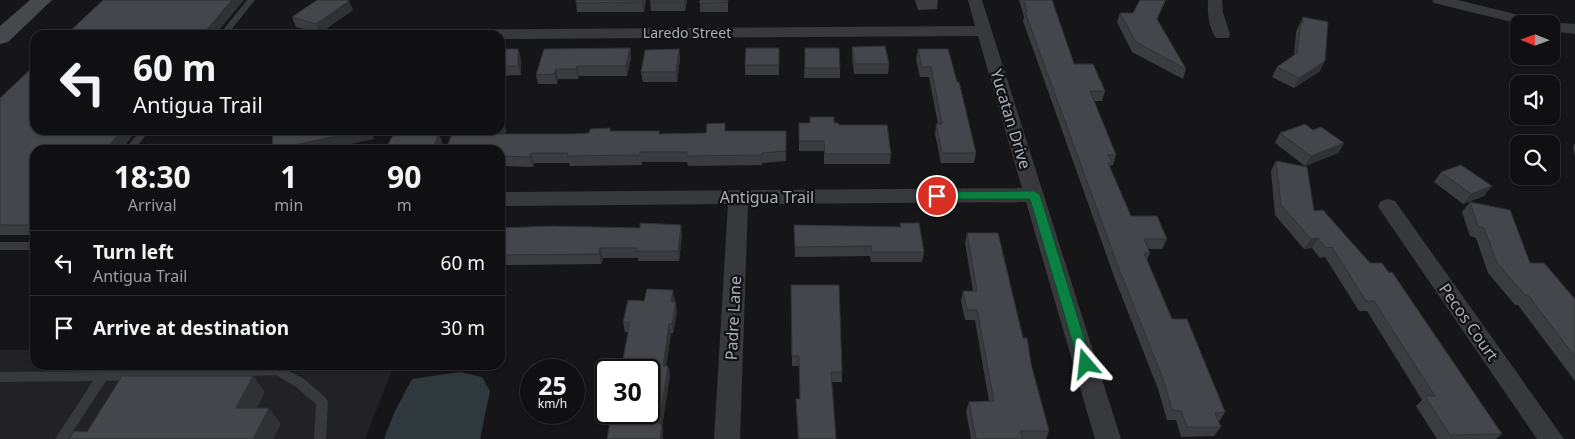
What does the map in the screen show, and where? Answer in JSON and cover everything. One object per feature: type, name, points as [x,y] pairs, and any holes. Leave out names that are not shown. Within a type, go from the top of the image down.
[{"type":"main road","points":[[0,37],[42,0]]},
{"type":"street","name":"Yucatan Drive","points":[[975,0],[1108,439]]},
{"type":"street","points":[[1215,0],[1214,12],[1222,35]]},
{"type":"street","points":[[1439,0],[1510,17]]},
{"type":"street","points":[[1560,27],[1575,29]]},
{"type":"street","name":"Laredo Street","points":[[505,34],[985,31]]},
{"type":"street","name":"Antigua Trail","points":[[505,199],[1034,195]]},
{"type":"street","name":"Padre Lane","points":[[727,439],[738,197]]},
{"type":"street","name":"Pecos Court","points":[[1388,206],[1551,439]]},
{"type":"lane","points":[[227,30],[251,0]]},
{"type":"lane","points":[[134,145],[142,135]]},
{"type":"lane","points":[[0,246],[30,246]]},
{"type":"lane","points":[[0,377],[104,376],[278,370],[300,382],[322,402],[320,439]]},
{"type":"lane","points":[[61,439],[104,376]]},
{"type":"shaded area","points":[[0,350],[30,350],[30,370],[392,370],[365,439],[0,439]]},
{"type":"shaded area","points":[[460,372],[482,377],[490,391],[480,439],[384,439],[395,411],[412,379]]},
{"type":"building","points":[[103,0],[232,0],[206,30],[71,30]]},
{"type":"building","points":[[317,0],[349,1],[316,24],[292,17]]},
{"type":"building","points":[[576,0],[643,0],[642,2],[576,3]]},
{"type":"building","points":[[650,0],[685,0],[684,2],[650,2]]},
{"type":"building","points":[[700,0],[728,0],[728,2],[699,3]]},
{"type":"building","points":[[1024,0],[1052,0],[1074,64],[1093,64],[1105,91],[1090,91],[1116,155],[1108,155],[1112,163],[1108,163],[1131,216],[1157,216],[1167,239],[1144,239],[1150,253],[1144,253],[1172,319],[1187,319],[1225,412],[1215,413],[1221,427],[1187,427],[1181,411],[1172,410],[1163,379],[1119,269],[1025,12],[1027,12]]},
{"type":"building","points":[[1140,0],[1165,0],[1157,19],[1186,69],[1136,42],[1120,13],[1133,13]]},
{"type":"building","points":[[1303,17],[1328,22],[1325,61],[1299,78],[1277,67],[1297,53]]},
{"type":"building","points":[[885,46],[889,64],[855,64],[852,47]]},
{"type":"building","points":[[630,48],[626,66],[577,66],[576,69],[556,69],[554,74],[536,75],[544,49]]},
{"type":"building","points":[[746,48],[779,48],[779,65],[745,65]]},
{"type":"building","points":[[805,48],[839,48],[840,68],[805,68]]},
{"type":"building","points":[[505,49],[518,49],[518,66],[505,66]]},
{"type":"building","points":[[679,49],[676,72],[641,72],[645,50]]},
{"type":"building","points":[[918,49],[948,49],[957,82],[959,82],[976,153],[942,153],[936,124],[942,124],[931,67],[922,67]]},
{"type":"building","points":[[30,70],[30,135],[118,135],[109,145],[30,145],[30,225],[0,225],[0,98]]},
{"type":"building","points":[[810,117],[834,117],[834,123],[839,125],[887,125],[891,154],[825,154],[824,141],[799,141],[799,123],[810,123]]},
{"type":"building","points":[[725,123],[725,131],[786,131],[786,151],[762,153],[762,155],[687,156],[687,152],[640,152],[640,155],[567,156],[568,153],[531,153],[530,157],[505,156],[505,145],[447,145],[452,135],[573,134],[589,133],[590,129],[610,128],[610,131],[659,131],[659,134],[706,133],[707,124]]},
{"type":"building","points":[[1305,124],[1313,130],[1321,127],[1344,143],[1311,156],[1280,133]]},
{"type":"building","points":[[273,135],[340,135],[295,145],[272,145]]},
{"type":"building","points":[[393,135],[439,135],[434,145],[388,145]]},
{"type":"building","points":[[1276,161],[1307,167],[1314,211],[1323,210],[1370,263],[1382,263],[1389,273],[1392,272],[1502,434],[1450,435],[1425,396],[1435,396],[1374,301],[1366,301],[1332,247],[1326,248],[1318,238],[1311,239],[1281,205]]},
{"type":"building","points":[[1461,165],[1492,186],[1471,194],[1441,172]]},
{"type":"building","points":[[1470,202],[1510,210],[1530,263],[1544,263],[1575,299],[1575,357],[1528,295],[1525,295],[1497,263],[1484,228],[1478,226]]},
{"type":"building","points":[[640,223],[681,225],[678,251],[636,251],[637,248],[600,248],[599,254],[505,255],[505,228],[552,226],[640,228]]},
{"type":"building","points":[[900,223],[919,223],[924,252],[872,252],[871,246],[795,247],[794,225],[901,227]]},
{"type":"building","points":[[967,233],[998,233],[1023,338],[1027,338],[1031,364],[1049,431],[1020,431],[1022,439],[976,439],[969,402],[994,401],[977,310],[967,310],[963,291],[977,291]]},
{"type":"building","points":[[791,285],[839,285],[842,372],[831,372],[836,439],[799,439],[796,399],[800,399],[799,356],[792,356]]},
{"type":"building","points":[[647,289],[673,290],[671,302],[676,302],[672,324],[669,324],[663,366],[668,366],[660,418],[660,359],[623,359],[630,322],[623,322],[628,300],[644,301]]},
{"type":"building","points":[[122,376],[253,376],[236,408],[269,408],[253,439],[69,439],[74,431],[87,432]]},
{"type":"building","points":[[610,424],[662,424],[660,439],[607,439]]},
{"type":"route","points":[[937,196],[1034,195],[1086,364]]}]
